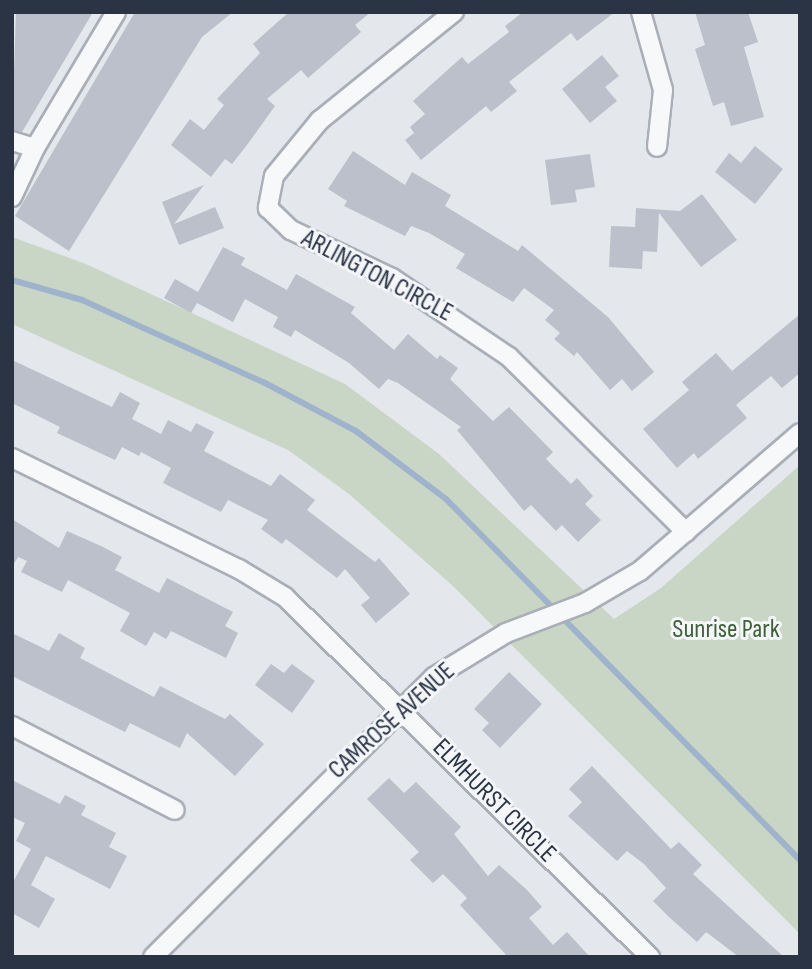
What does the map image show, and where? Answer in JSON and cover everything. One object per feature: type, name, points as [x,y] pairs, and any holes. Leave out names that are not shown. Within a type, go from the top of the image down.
[{"type":"street","points":[[12,197],[34,148],[116,12]]},
{"type":"street","name":"ARLINGTON CIRCLE","points":[[453,12],[320,120],[274,176],[268,208],[291,230],[392,278],[509,357],[686,532]]},
{"type":"street","points":[[640,12],[663,90],[657,147]]},
{"type":"street","points":[[12,141],[34,148]]},
{"type":"street","name":"CAMROSE AVENUE","points":[[153,957],[434,677],[506,633],[585,603],[640,571],[800,433]]},
{"type":"street","name":"ELMHURST CIRCLE","points":[[12,458],[239,569],[285,597],[402,707],[650,957]]},
{"type":"street","points":[[12,726],[175,810]]},
{"type":"green space","name":"Sunrise Park","points":[[12,237],[86,264],[345,384],[439,454],[614,619],[661,588],[800,465],[800,934],[453,586],[349,494],[288,450],[12,324]]},
{"type":"building","points":[[16,12],[93,12],[22,132],[12,130]]},
{"type":"building","points":[[135,12],[233,12],[202,37],[69,251],[15,216]]},
{"type":"building","points":[[289,12],[371,12],[355,25],[361,32],[308,78],[301,70],[267,99],[275,106],[247,145],[232,164],[225,159],[211,177],[171,145],[190,119],[204,130],[224,105],[217,99],[260,53],[253,44]]},
{"type":"building","points":[[523,12],[615,12],[577,41],[571,33],[509,82],[517,91],[491,112],[486,106],[421,160],[405,140],[414,133],[410,127],[425,114],[413,101],[462,57],[468,64],[509,32],[505,26]]},
{"type":"building","points":[[695,12],[748,12],[758,42],[744,47],[764,117],[731,126],[724,102],[713,106],[695,49],[705,45]]},
{"type":"building","points":[[602,55],[619,76],[605,87],[617,101],[590,123],[562,89]]},
{"type":"building","points":[[755,146],[783,169],[755,204],[715,172],[729,153],[741,163]]},
{"type":"building","points":[[353,151],[405,185],[412,172],[451,195],[445,206],[518,251],[522,245],[608,317],[654,372],[632,391],[622,379],[610,390],[577,352],[574,356],[554,339],[560,333],[545,320],[554,310],[524,288],[513,302],[456,268],[465,254],[429,233],[411,226],[405,236],[344,206],[347,201],[328,189]]},
{"type":"building","points":[[590,154],[595,187],[575,190],[577,202],[551,205],[545,160]]},
{"type":"building","points":[[204,185],[174,224],[215,207],[224,228],[179,245],[162,202]]},
{"type":"building","points":[[702,194],[737,240],[701,267],[659,213],[657,252],[643,251],[642,269],[609,267],[611,226],[635,227],[636,208],[680,211]]},
{"type":"building","points":[[223,247],[245,258],[241,265],[287,290],[296,274],[355,307],[351,313],[394,350],[408,334],[437,359],[440,355],[458,368],[450,379],[493,421],[509,407],[553,452],[546,459],[571,484],[577,478],[593,496],[585,504],[601,520],[578,542],[562,525],[556,531],[531,505],[524,511],[457,430],[461,427],[398,383],[388,379],[379,389],[349,363],[295,330],[291,337],[273,327],[278,317],[245,299],[233,322],[197,303],[191,313],[164,298],[175,279],[198,292]]},
{"type":"building","points":[[800,314],[800,373],[782,388],[771,376],[736,405],[747,418],[698,459],[694,453],[677,468],[643,429],[689,390],[682,382],[716,353],[732,371]]},
{"type":"building","points":[[12,360],[112,407],[120,392],[140,403],[132,419],[161,434],[168,420],[191,432],[196,423],[214,432],[204,451],[271,486],[280,474],[315,500],[307,510],[375,562],[379,558],[410,594],[376,623],[361,605],[370,598],[345,569],[337,578],[286,539],[282,544],[261,529],[268,520],[228,500],[221,512],[163,483],[171,468],[141,452],[139,456],[122,447],[115,460],[57,433],[60,427],[12,403]]},
{"type":"building","points":[[12,519],[59,548],[67,531],[101,546],[122,557],[115,570],[159,593],[167,578],[233,612],[225,626],[238,633],[226,658],[171,631],[166,639],[154,632],[146,646],[120,631],[130,613],[68,580],[62,592],[21,572],[27,561],[18,557],[12,567]]},
{"type":"building","points":[[12,633],[49,651],[59,633],[85,648],[80,658],[154,697],[160,686],[225,719],[230,714],[264,744],[235,776],[187,733],[180,748],[130,723],[125,732],[12,676]]},
{"type":"building","points":[[271,664],[284,673],[292,664],[315,681],[292,713],[255,685]]},
{"type":"building","points":[[509,672],[542,704],[500,748],[482,730],[489,723],[474,709]]},
{"type":"building","points":[[592,766],[671,849],[679,842],[702,865],[693,874],[784,957],[739,957],[706,932],[697,942],[669,917],[653,901],[666,888],[644,864],[627,851],[617,861],[568,816],[582,802],[569,789]]},
{"type":"building","points":[[389,778],[404,793],[416,782],[461,827],[454,834],[488,876],[499,865],[527,890],[542,907],[529,918],[553,945],[567,932],[590,957],[508,957],[460,905],[467,898],[443,874],[433,883],[410,860],[419,852],[367,799]]},
{"type":"building","points":[[12,780],[60,804],[65,795],[86,806],[81,815],[116,833],[109,847],[127,856],[110,889],[46,856],[31,885],[55,899],[39,928],[12,913],[12,884],[31,849],[16,841],[25,823],[12,817]]},
{"type":"waterway","points":[[12,280],[82,300],[265,383],[356,431],[446,499],[800,860]]}]
